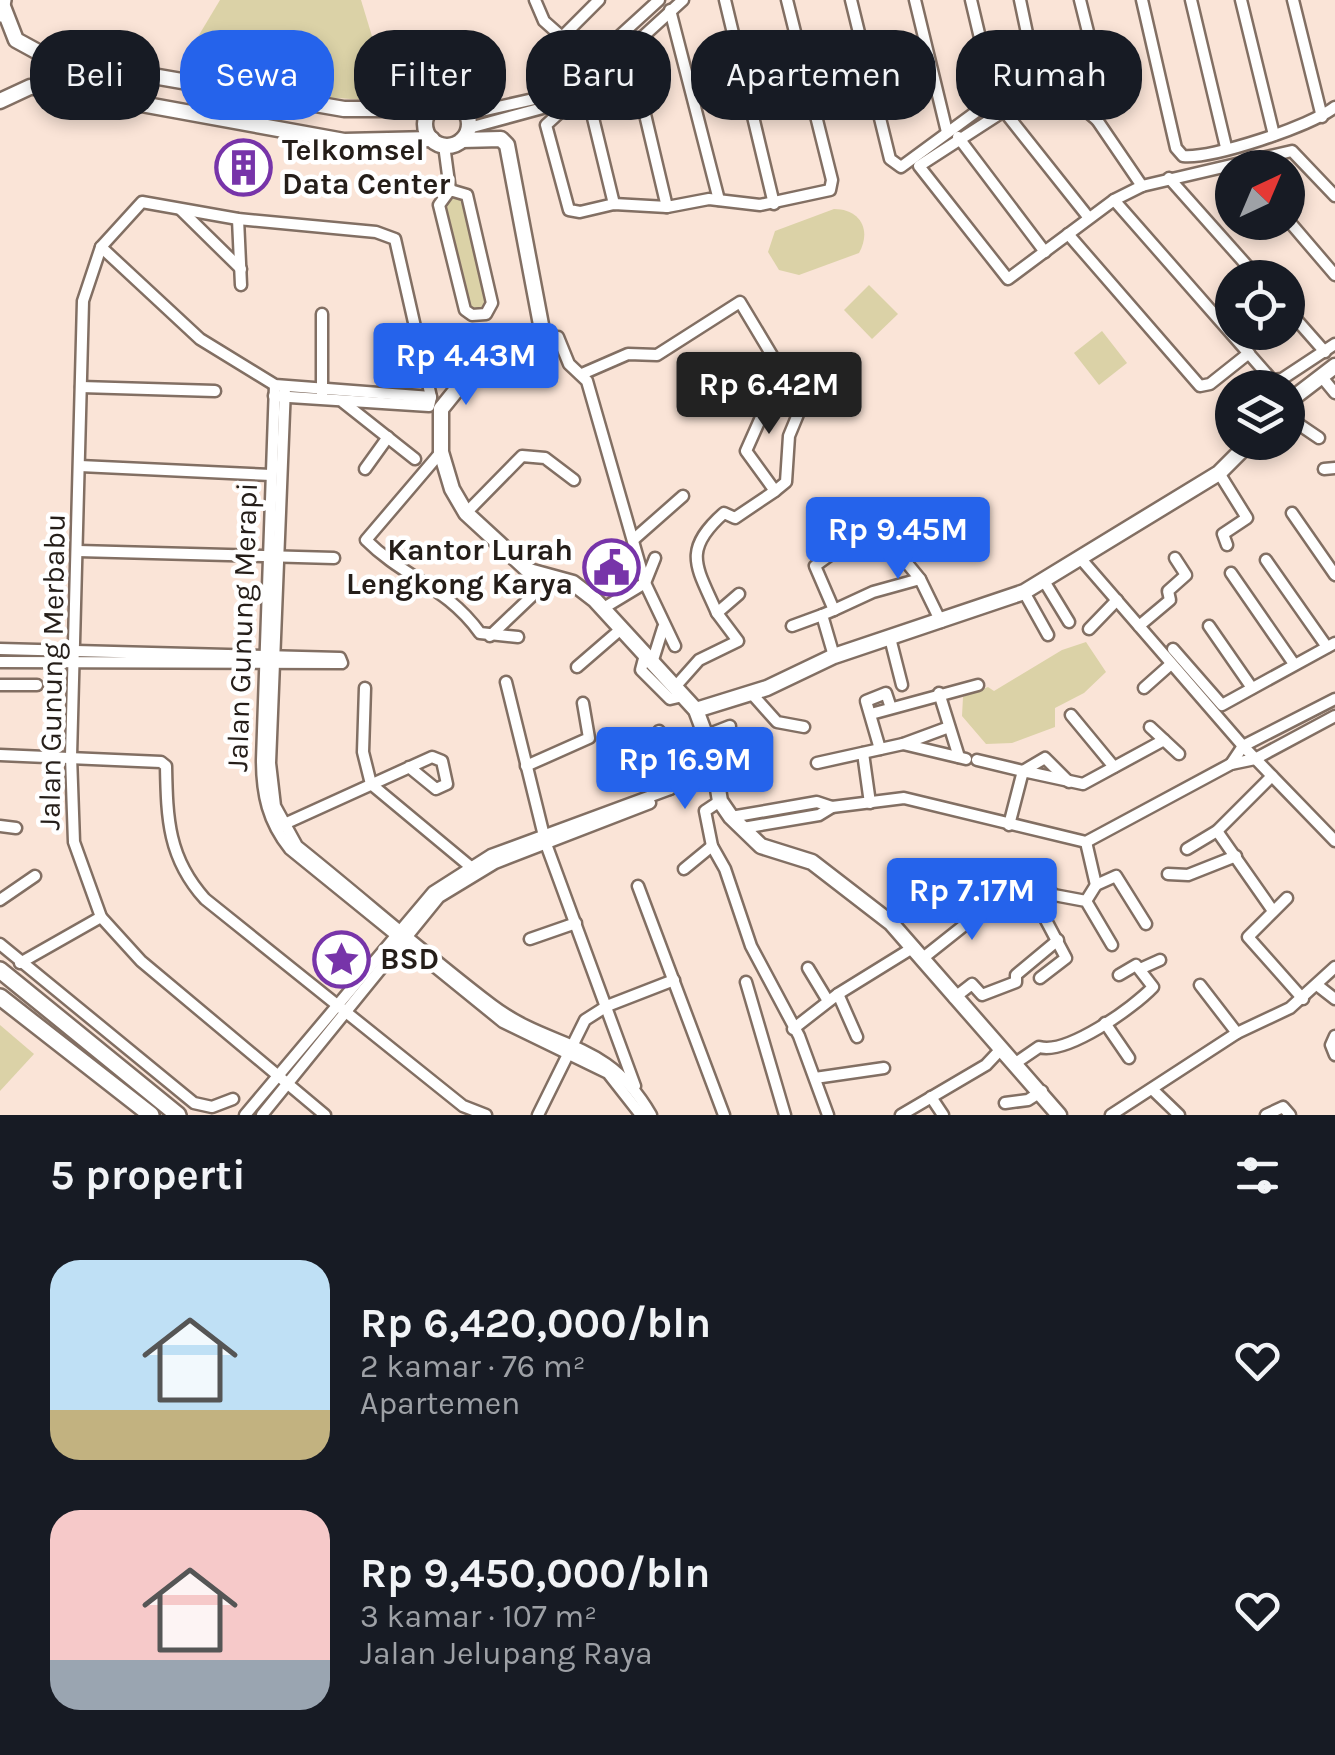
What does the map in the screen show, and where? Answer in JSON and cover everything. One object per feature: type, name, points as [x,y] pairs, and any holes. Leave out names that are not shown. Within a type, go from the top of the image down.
[{"type":"main road","points":[[0,970],[178,1115]]},
{"type":"main road","points":[[0,997],[151,1115]]},
{"type":"street","points":[[535,0],[544,22],[562,37],[594,2]]},
{"type":"street","points":[[626,30],[659,0]]},
{"type":"street","points":[[647,30],[682,0]]},
{"type":"street","points":[[725,0],[774,204]]},
{"type":"street","points":[[553,120],[546,128],[564,207],[574,212],[614,204],[667,207],[719,200],[774,204],[833,188],[787,0]]},
{"type":"street","points":[[852,0],[894,165],[900,167],[970,120]]},
{"type":"street","points":[[915,0],[952,134],[1045,252]]},
{"type":"street","points":[[971,0],[978,30]]},
{"type":"street","points":[[1020,0],[1026,30]]},
{"type":"street","points":[[1080,0],[1099,76],[1098,120],[1142,186]]},
{"type":"street","points":[[1142,0],[1179,152],[1188,157],[1274,135],[1322,117],[1335,107]]},
{"type":"street","points":[[1191,0],[1226,147]]},
{"type":"street","points":[[1241,0],[1274,135]]},
{"type":"street","points":[[1294,0],[1322,117]]},
{"type":"street","points":[[2,6],[16,40],[49,58],[354,109]]},
{"type":"street","points":[[670,10],[719,200]]},
{"type":"street","points":[[0,101],[16,91],[48,87],[344,141],[438,142],[512,104],[526,101]]},
{"type":"street","points":[[512,104],[515,117]]},
{"type":"street","points":[[1089,218],[1006,111],[952,134],[920,168],[1006,279],[1114,200],[1169,178],[1215,170]]},
{"type":"street","points":[[466,127],[526,114]]},
{"type":"street","points":[[428,120],[426,127],[438,142],[450,190]]},
{"type":"street","points":[[461,120],[466,127],[501,139],[507,145],[542,337],[536,346],[453,388],[441,410],[441,452],[452,489],[466,513],[537,575],[573,583],[602,608],[696,710],[707,735],[720,801],[731,817],[762,846],[802,857],[828,873],[919,952],[953,999],[1017,1062],[1060,1115]]},
{"type":"street","points":[[594,120],[614,204]]},
{"type":"street","points":[[646,120],[667,207]]},
{"type":"street","points":[[1305,165],[1335,196]]},
{"type":"street","points":[[1169,178],[1242,260]]},
{"type":"street","points":[[450,190],[467,195],[492,303],[483,315],[472,316],[465,310],[439,205],[450,190]]},
{"type":"street","points":[[1114,200],[1277,381],[1335,344]]},
{"type":"street","points":[[142,202],[238,219],[376,232],[395,239],[430,402],[280,391],[200,339],[101,247],[142,202]]},
{"type":"street","points":[[179,208],[240,269]]},
{"type":"street","points":[[238,219],[241,285]]},
{"type":"street","points":[[1068,234],[1203,387],[1249,353]]},
{"type":"street","points":[[1305,240],[1335,274]]},
{"type":"street","name":"Jalan Gunung Merbabu","points":[[101,247],[83,301],[76,655],[70,756],[74,842],[101,917],[142,961],[325,1115]]},
{"type":"street","points":[[582,374],[628,354],[653,356],[741,302],[776,362],[770,369],[778,379],[746,451],[775,491]]},
{"type":"street","points":[[322,314],[322,396]]},
{"type":"street","points":[[1305,329],[1325,352]]},
{"type":"street","points":[[542,337],[558,337],[569,364],[582,374],[645,582],[663,628],[675,646]]},
{"type":"street","points":[[1305,389],[1335,366]]},
{"type":"street","points":[[1321,376],[1335,393]]},
{"type":"street","points":[[81,388],[215,390]]},
{"type":"street","name":"Jalan Gunung Merapi","points":[[273,556],[271,474],[280,391]]},
{"type":"street","name":"Jalan Gunung Merapi","points":[[280,391],[269,661],[271,786],[279,826],[400,934],[494,1006],[569,1046]]},
{"type":"street","points":[[322,396],[343,402],[430,402]]},
{"type":"street","points":[[343,402],[415,459]]},
{"type":"street","points":[[679,691],[699,660],[738,641],[717,613],[695,563],[699,537],[724,513],[737,518],[786,482],[789,436],[801,407]]},
{"type":"street","points":[[1305,429],[1319,438]]},
{"type":"street","points":[[364,469],[388,436]]},
{"type":"street","points":[[441,452],[366,540],[390,563],[441,590],[480,633],[518,637]]},
{"type":"street","points":[[466,513],[522,456],[548,460],[574,480]]},
{"type":"street","points":[[696,710],[752,694],[834,656],[1024,592],[1219,473],[1232,460]]},
{"type":"street","points":[[80,466],[271,474]]},
{"type":"street","points":[[1219,473],[1246,518],[1223,534],[1227,545]]},
{"type":"street","points":[[634,540],[683,496]]},
{"type":"street","points":[[1292,513],[1335,575]]},
{"type":"street","points":[[834,656],[816,565],[874,523],[920,579],[940,622]]},
{"type":"street","points":[[78,551],[334,558]]},
{"type":"street","points":[[602,608],[645,582],[655,558]]},
{"type":"street","points":[[1081,558],[1243,746],[1335,841]]},
{"type":"street","points":[[1140,626],[1170,600],[1168,591],[1186,576],[1175,558]]},
{"type":"street","points":[[1173,649],[1218,704],[1331,645],[1266,560]]},
{"type":"street","points":[[1231,573],[1294,664]]},
{"type":"street","points":[[490,636],[531,597],[526,590],[537,575]]},
{"type":"street","points":[[792,626],[873,592],[920,579]]},
{"type":"street","points":[[1044,581],[1069,622]]},
{"type":"street","points":[[1024,592],[1048,636]]},
{"type":"street","points":[[717,613],[738,594]]},
{"type":"street","points":[[1090,629],[1117,600]]},
{"type":"street","points":[[1208,626],[1252,688]]},
{"type":"street","points":[[648,659],[663,628]]},
{"type":"street","points":[[577,667],[620,630]]},
{"type":"street","points":[[890,638],[902,686]]},
{"type":"street","points":[[0,649],[76,655],[269,661],[342,663],[340,658],[269,661]]},
{"type":"street","points":[[0,662],[76,655]]},
{"type":"street","points":[[1144,688],[1170,664]]},
{"type":"street","points":[[506,682],[544,839],[636,1089],[650,1115]]},
{"type":"street","points":[[880,749],[867,699],[886,693],[891,708],[978,684]]},
{"type":"street","points":[[0,685],[38,685]]},
{"type":"street","points":[[365,688],[363,752],[371,784],[473,869]]},
{"type":"street","points":[[938,693],[949,727],[967,759]]},
{"type":"street","points":[[752,694],[776,722],[804,728]]},
{"type":"street","points":[[1231,764],[1243,746],[1335,699]]},
{"type":"street","points":[[526,766],[589,738],[583,703]]},
{"type":"street","points":[[1071,715],[1114,767]]},
{"type":"street","points":[[731,817],[817,802],[832,807],[904,798],[1086,842],[1231,764],[1268,753],[1335,716]]},
{"type":"street","points":[[707,735],[730,726]]},
{"type":"street","points":[[1150,726],[1179,754]]},
{"type":"street","points":[[817,763],[903,744],[949,727]]},
{"type":"street","points":[[246,1115],[282,1080],[400,934],[473,869],[544,839],[660,799],[670,789],[659,731]]},
{"type":"street","points":[[1260,737],[1268,753]]},
{"type":"street","points":[[903,744],[1084,784],[1164,740]]},
{"type":"street","points":[[863,753],[870,802]]},
{"type":"street","points":[[0,755],[161,762],[166,766],[168,836],[190,882],[466,1110],[486,1115]]},
{"type":"street","points":[[1011,825],[1024,771],[1046,758],[1069,782]]},
{"type":"street","points":[[715,785],[739,763]]},
{"type":"street","points":[[279,826],[409,767]]},
{"type":"street","points":[[1187,849],[1217,831],[1272,776]]},
{"type":"street","points":[[720,801],[705,811],[712,846],[828,1115]]},
{"type":"street","points":[[798,806],[800,818]]},
{"type":"street","points":[[743,828],[820,816],[832,807]]},
{"type":"street","points":[[0,826],[16,828]]},
{"type":"street","points":[[1217,831],[1273,912]]},
{"type":"street","points":[[1086,842],[1096,885]]},
{"type":"street","points":[[684,869],[712,846]]},
{"type":"street","points":[[1168,874],[1188,875],[1236,856]]},
{"type":"street","points":[[0,900],[35,876]]},
{"type":"street","points":[[1086,901],[1096,885],[1116,876],[1146,924]]},
{"type":"street","points":[[792,1029],[833,997],[919,952],[1015,885],[1040,909],[1066,958],[1040,978]]},
{"type":"street","points":[[638,886],[724,1115]]},
{"type":"street","points":[[1040,909],[1049,891],[1086,901],[1112,945]]},
{"type":"street","points":[[1287,898],[1248,939],[1302,998]]},
{"type":"street","points":[[20,963],[101,917]]},
{"type":"street","points":[[530,940],[576,923]]},
{"type":"street","points":[[953,999],[972,984],[982,995],[1018,981],[1016,975],[1058,940]]},
{"type":"street","points":[[0,944],[194,1103],[212,1107],[232,1100]]},
{"type":"street","points":[[1140,969],[1160,960]]},
{"type":"street","points":[[1017,1062],[1039,1047],[1054,1050],[1105,1023],[1153,987],[1134,965],[1119,975]]},
{"type":"street","points":[[808,968],[833,997],[856,1037]]},
{"type":"street","points":[[1111,1115],[1237,1033],[1302,998],[1335,968]]},
{"type":"street","points":[[538,1115],[585,1020],[607,1006],[674,980]]},
{"type":"street","points":[[746,982],[785,1115]]},
{"type":"street","points":[[1317,984],[1335,1000]]},
{"type":"street","points":[[1200,985],[1237,1033]]},
{"type":"street","points":[[1135,1004],[1144,1015]]},
{"type":"street","points":[[1105,1023],[1129,1058]]},
{"type":"street","points":[[1335,1036],[1331,1044],[1335,1055]]},
{"type":"street","points":[[569,1046],[613,1066],[636,1089],[638,1111]]},
{"type":"street","points":[[569,1046],[608,1073],[638,1111]]},
{"type":"street","points":[[901,1115],[986,1064],[1002,1048]]},
{"type":"street","points":[[815,1078],[884,1068]]},
{"type":"street","points":[[263,1114],[282,1080]]},
{"type":"street","points":[[1152,1090],[1179,1115]]},
{"type":"street","points":[[1005,1103],[1028,1100],[1042,1091]]},
{"type":"street","points":[[931,1097],[942,1115]]},
{"type":"street","points":[[1266,1115],[1278,1107],[1290,1115]]},
{"type":"shaded area","points":[[220,0],[361,0],[370,30],[354,30],[354,99],[334,98],[334,30],[202,30]]},
{"type":"shaded area","points":[[456,185],[470,194],[496,305],[467,315],[435,208],[436,192]]},
{"type":"shaded area","points":[[834,209],[851,213],[861,222],[864,236],[859,253],[799,275],[779,270],[768,252],[775,231]]},
{"type":"shaded area","points":[[869,285],[898,314],[872,339],[844,310]]},
{"type":"shaded area","points":[[1102,331],[1127,363],[1099,385],[1074,353]]},
{"type":"shaded area","points":[[1086,642],[1106,672],[1084,693],[1055,708],[1055,727],[1012,743],[986,744],[962,716],[963,697],[988,687],[994,691],[1062,650]]},
{"type":"shaded area","points":[[0,1025],[34,1054],[0,1091]]},
{"type":"place","name":"Telkomsel Data Center","points":[[243,167]]},
{"type":"place","name":"Kantor Lurah Lengkong Karya","points":[[612,567]]},
{"type":"place","name":"BSD","points":[[341,959]]}]
